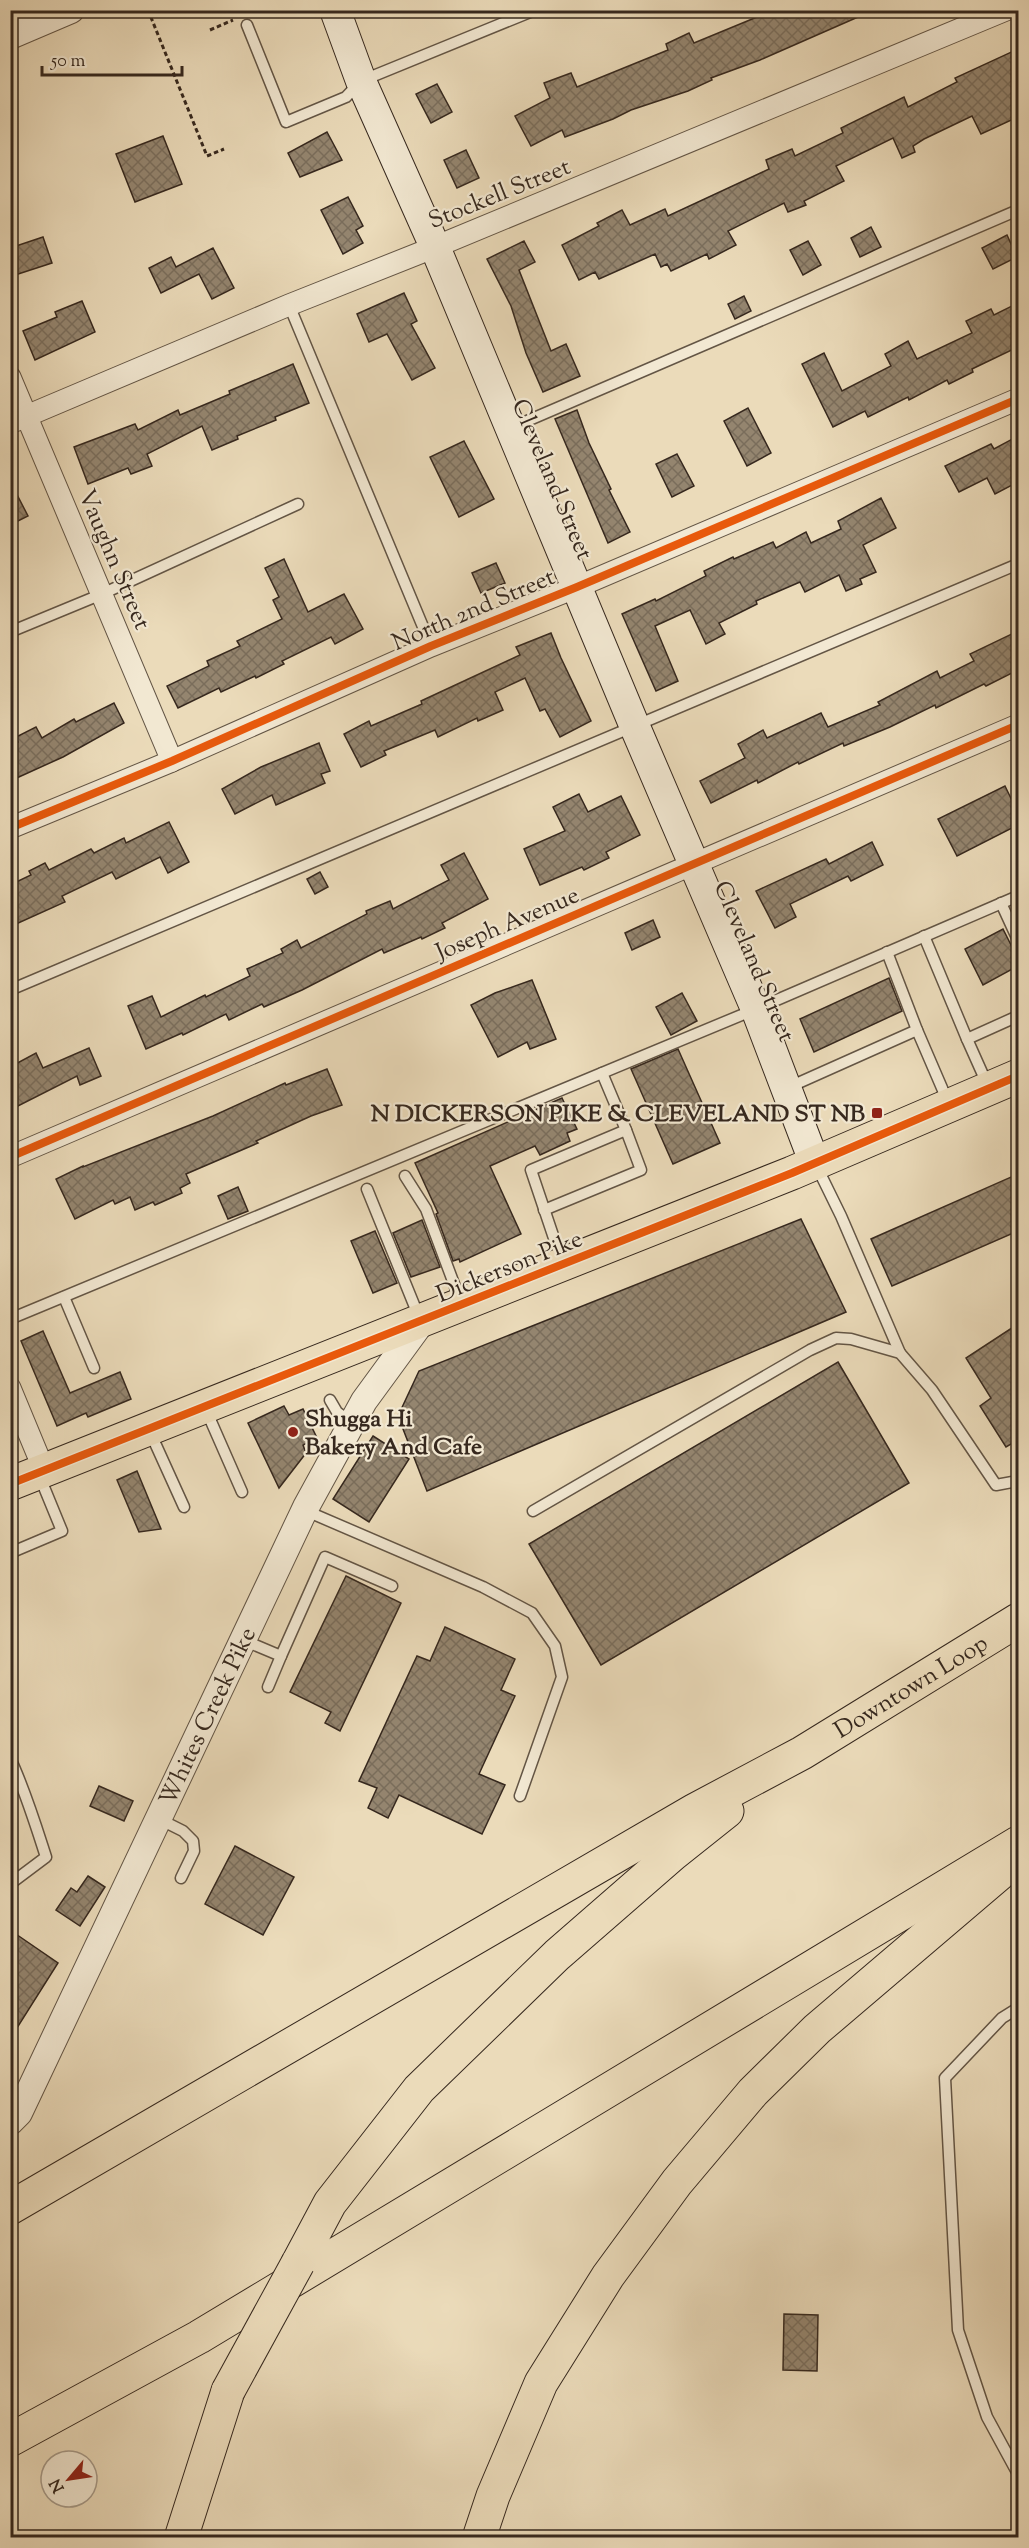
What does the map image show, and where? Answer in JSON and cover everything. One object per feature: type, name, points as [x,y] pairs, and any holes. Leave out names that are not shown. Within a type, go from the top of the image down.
[{"type":"main road","name":"Cleveland Street","points":[[335,10],[361,81],[435,247],[693,865],[756,1009],[815,1164]]},
{"type":"main road","name":"Dickerson Pike","points":[[31,1475],[421,1323],[815,1164],[1004,1082]]},
{"type":"main road","name":"Downtown Loop","points":[[802,1753],[1018,1620]]},
{"type":"main road","points":[[181,2538],[228,2391],[330,2203],[419,2089],[557,1955],[673,1854],[802,1753]]},
{"type":"main road","points":[[10,2208],[695,1810],[802,1753]]},
{"type":"main road","points":[[10,2440],[199,2337],[1018,1843]]},
{"type":"main road","points":[[479,2538],[493,2496],[542,2383],[608,2276],[677,2182],[753,2092],[817,2029],[1018,1857]]},
{"type":"street","points":[[10,36],[71,10]]},
{"type":"street","name":"Stockell Street","points":[[19,419],[289,305],[435,247],[1006,10]]},
{"type":"street","name":"Vaughn Street","points":[[10,376],[19,419],[102,594],[172,761]]},
{"type":"street","name":"North 2nd Street","points":[[10,828],[172,761],[431,646],[577,587],[1018,399]]},
{"type":"street","name":"Joseph Avenue","points":[[10,1157],[1018,725]]},
{"type":"street","name":"Whites Creek Pike","points":[[10,2122],[19,2112],[304,1510],[364,1401],[421,1323]]},
{"type":"street","points":[[10,1388],[31,1475]]},
{"type":"lane","points":[[247,25],[286,122],[346,97],[361,81],[536,10]]},
{"type":"lane","points":[[510,428],[1018,210]]},
{"type":"lane","points":[[289,305],[431,646]]},
{"type":"lane","points":[[10,632],[102,594],[298,504]]},
{"type":"lane","points":[[10,990],[1018,564]]},
{"type":"lane","points":[[10,1319],[756,1009],[1018,896]]},
{"type":"lane","points":[[1001,903],[1018,940]]},
{"type":"lane","points":[[924,936],[967,1039],[1004,1082]]},
{"type":"lane","points":[[887,952],[950,1106]]},
{"type":"lane","points":[[967,1039],[1018,1016]]},
{"type":"lane","points":[[786,1088],[917,1030]]},
{"type":"lane","points":[[544,1210],[640,1170],[602,1073]]},
{"type":"lane","points":[[563,1265],[531,1170],[626,1130]]},
{"type":"lane","name":"Cleveland Street","points":[[815,1164],[841,1216],[900,1353],[932,1390],[996,1485],[1018,1481]]},
{"type":"lane","points":[[405,1176],[426,1209],[461,1306]]},
{"type":"lane","points":[[367,1189],[421,1323]]},
{"type":"lane","points":[[64,1297],[94,1368]]},
{"type":"lane","points":[[533,1511],[800,1356],[836,1338],[851,1339],[900,1353]]},
{"type":"lane","points":[[330,1400],[337,1412],[352,1423]]},
{"type":"lane","points":[[205,1407],[242,1492]]},
{"type":"lane","points":[[149,1429],[184,1507]]},
{"type":"lane","points":[[10,1553],[62,1531],[31,1475]]},
{"type":"lane","points":[[304,1510],[483,1587],[532,1613],[555,1646],[562,1677],[520,1796]]},
{"type":"lane","points":[[268,1687],[325,1557],[392,1586]]},
{"type":"lane","points":[[243,1640],[281,1656]]},
{"type":"lane","points":[[10,1758],[28,1798],[30,1811],[46,1857],[10,1884]]},
{"type":"lane","points":[[158,1819],[183,1831],[193,1840],[194,1851],[181,1878]]},
{"type":"lane","points":[[1018,2008],[1002,2018],[945,2078],[958,2330],[987,2417],[1018,2474]]},
{"type":"path","points":[[148,10],[207,156],[224,149]]},
{"type":"building","points":[[774,10],[874,10],[760,60],[711,78],[712,80],[688,91],[631,110],[565,137],[562,130],[531,146],[515,116],[550,98],[544,83],[571,73],[577,87],[668,50],[666,44],[689,33],[694,43]]},
{"type":"building","points":[[1018,49],[1018,117],[981,134],[972,116],[924,139],[913,146],[915,152],[902,158],[893,138],[836,166],[844,181],[804,201],[806,205],[788,212],[784,203],[728,231],[736,245],[709,259],[707,254],[671,271],[667,264],[661,267],[655,254],[599,279],[595,272],[579,280],[562,245],[599,226],[597,223],[622,210],[630,225],[665,209],[668,216],[769,169],[766,160],[792,149],[795,156],[843,133],[841,128],[904,97],[908,107],[957,82],[955,78]]},
{"type":"building","points":[[437,84],[452,112],[431,123],[416,94]]},
{"type":"building","points":[[327,132],[342,160],[300,177],[288,153]]},
{"type":"building","points":[[163,136],[182,184],[135,202],[116,154]]},
{"type":"building","points":[[466,150],[479,178],[457,188],[444,160]]},
{"type":"building","points":[[348,197],[363,226],[356,230],[363,243],[343,254],[321,210]]},
{"type":"building","points":[[871,227],[881,247],[860,257],[851,238]]},
{"type":"building","points":[[1007,235],[1017,257],[993,269],[982,248]]},
{"type":"building","points":[[43,237],[52,263],[15,275],[10,260],[10,248]]},
{"type":"building","points":[[524,241],[535,262],[519,270],[551,351],[566,344],[580,376],[543,392],[526,353],[511,306],[487,259]]},
{"type":"building","points":[[808,241],[821,265],[803,275],[790,250]]},
{"type":"building","points":[[213,248],[234,288],[212,299],[199,274],[161,293],[149,268],[171,257],[176,267]]},
{"type":"building","points":[[404,293],[417,321],[411,324],[435,368],[412,380],[387,334],[369,342],[357,314]]},
{"type":"building","points":[[744,296],[751,311],[735,319],[728,304]]},
{"type":"building","points":[[82,301],[95,332],[35,360],[23,331],[57,317],[55,312]]},
{"type":"building","points":[[1018,303],[1018,347],[972,369],[973,372],[949,384],[947,380],[909,400],[908,397],[868,417],[865,411],[833,427],[802,364],[824,353],[842,391],[891,366],[885,354],[908,341],[917,359],[972,333],[966,321],[991,309],[994,315]]},
{"type":"building","points":[[293,364],[309,403],[275,417],[276,420],[237,436],[238,439],[212,450],[202,426],[147,454],[152,466],[131,474],[128,468],[88,484],[74,447],[135,424],[138,430],[178,410],[180,415]]},
{"type":"building","points":[[748,408],[771,453],[747,466],[724,421]]},
{"type":"building","points":[[577,410],[589,443],[611,489],[609,490],[630,532],[608,543],[555,419]]},
{"type":"building","points":[[1018,436],[1018,482],[995,494],[987,478],[959,492],[945,466],[991,444],[994,449]]},
{"type":"building","points":[[464,441],[494,499],[459,517],[430,457]]},
{"type":"building","points":[[677,454],[694,486],[672,497],[656,464]]},
{"type":"building","points":[[10,481],[28,516],[10,525]]},
{"type":"building","points":[[881,498],[896,528],[863,545],[876,572],[860,579],[862,584],[846,591],[839,575],[805,592],[800,582],[756,601],[757,604],[719,623],[725,634],[706,644],[690,610],[655,626],[678,681],[656,691],[622,614],[655,599],[656,601],[706,576],[704,571],[733,557],[734,559],[773,542],[776,548],[806,532],[811,543],[841,529],[838,521]]},
{"type":"building","points":[[284,559],[308,612],[344,594],[363,629],[335,644],[331,637],[282,661],[284,664],[256,678],[255,676],[221,692],[219,688],[178,708],[167,686],[209,666],[207,661],[240,646],[237,641],[282,619],[273,600],[279,597],[265,568]]},
{"type":"building","points":[[496,563],[505,583],[481,593],[472,573]]},
{"type":"building","points":[[1018,631],[1018,670],[936,708],[935,705],[890,727],[844,746],[843,743],[799,764],[798,762],[758,783],[757,780],[711,803],[700,781],[745,758],[738,744],[763,730],[767,738],[821,713],[828,727],[880,705],[878,702],[937,671],[940,678],[974,661],[970,654]]},
{"type":"building","points":[[551,633],[591,721],[560,737],[545,709],[540,711],[525,678],[495,692],[503,710],[478,721],[477,718],[438,737],[435,730],[384,751],[386,755],[361,767],[344,734],[369,721],[371,726],[422,704],[421,701],[520,655],[516,647]]},
{"type":"building","points":[[114,703],[124,723],[63,757],[10,781],[10,745],[18,742],[16,737],[36,727],[42,738],[74,719],[76,722]]},
{"type":"building","points":[[319,743],[330,771],[321,774],[325,783],[276,805],[272,795],[235,814],[222,789],[261,767]]},
{"type":"building","points":[[1005,786],[1018,813],[1018,825],[957,856],[938,819]]},
{"type":"building","points":[[579,794],[588,812],[621,796],[640,835],[606,852],[609,858],[584,870],[582,867],[540,885],[524,849],[565,831],[553,807]]},
{"type":"building","points":[[169,822],[189,862],[168,873],[160,857],[116,879],[112,872],[62,896],[65,902],[16,924],[10,913],[10,885],[31,875],[29,871],[45,863],[49,870],[91,849],[94,853],[124,838],[126,843]]},
{"type":"building","points":[[872,842],[883,865],[851,881],[848,876],[790,904],[796,917],[775,928],[756,891],[826,859],[829,864]]},
{"type":"building","points":[[464,853],[488,899],[442,923],[445,928],[384,953],[382,949],[264,1007],[262,1004],[229,1020],[226,1014],[183,1035],[182,1033],[146,1049],[128,1006],[152,996],[161,1017],[205,995],[206,997],[250,976],[247,969],[283,953],[281,949],[297,940],[301,948],[367,914],[366,911],[390,901],[393,909],[449,880],[441,865]]},
{"type":"building","points":[[320,872],[328,887],[315,894],[307,879]]},
{"type":"building","points":[[653,920],[660,937],[632,950],[625,933]]},
{"type":"building","points":[[1003,929],[1018,959],[1018,966],[983,985],[965,949]]},
{"type":"building","points":[[889,978],[902,1011],[814,1052],[800,1019]]},
{"type":"building","points":[[532,980],[556,1039],[530,1049],[527,1042],[498,1057],[471,1005],[495,993]]},
{"type":"building","points":[[682,993],[697,1021],[671,1035],[656,1007]]},
{"type":"building","points":[[89,1048],[101,1076],[80,1085],[77,1076],[10,1110],[10,1067],[36,1053],[43,1068]]},
{"type":"building","points":[[678,1049],[720,1143],[673,1164],[631,1069]]},
{"type":"building","points":[[327,1069],[342,1105],[311,1116],[256,1141],[258,1143],[186,1174],[190,1183],[180,1188],[182,1193],[155,1205],[153,1202],[135,1210],[130,1197],[115,1204],[113,1200],[75,1219],[56,1179],[83,1166],[213,1116],[285,1083],[286,1085]]},
{"type":"building","points":[[562,1098],[577,1129],[567,1133],[570,1141],[540,1155],[535,1146],[490,1166],[521,1234],[460,1262],[459,1259],[453,1261],[436,1214],[438,1213],[415,1163]]},
{"type":"building","points":[[1018,1174],[1018,1231],[892,1286],[871,1239]]},
{"type":"building","points":[[238,1187],[248,1211],[228,1219],[218,1196]]},
{"type":"building","points":[[801,1219],[846,1312],[427,1491],[398,1416],[419,1371]]},
{"type":"building","points":[[422,1220],[440,1267],[411,1277],[393,1233]]},
{"type":"building","points":[[375,1231],[397,1283],[373,1293],[351,1241]]},
{"type":"building","points":[[1018,1324],[1018,1440],[1006,1447],[980,1406],[991,1398],[966,1358]]},
{"type":"building","points":[[43,1331],[70,1393],[120,1372],[131,1399],[88,1417],[86,1413],[57,1426],[21,1341]]},
{"type":"building","points":[[838,1362],[909,1483],[601,1665],[529,1544]]},
{"type":"building","points":[[284,1406],[289,1415],[303,1409],[317,1438],[303,1445],[306,1453],[279,1488],[248,1423]]},
{"type":"building","points":[[373,1436],[409,1459],[369,1522],[333,1499]]},
{"type":"building","points":[[137,1471],[161,1529],[139,1532],[117,1480]]},
{"type":"building","points":[[346,1576],[401,1603],[340,1731],[325,1723],[331,1712],[290,1692]]},
{"type":"building","points":[[445,1627],[515,1659],[501,1690],[515,1696],[479,1774],[505,1785],[482,1834],[399,1795],[388,1818],[368,1808],[377,1788],[359,1781],[417,1656],[430,1661]]},
{"type":"building","points":[[99,1786],[133,1801],[124,1821],[90,1806]]},
{"type":"building","points":[[235,1846],[294,1877],[263,1935],[205,1904]]},
{"type":"building","points":[[88,1876],[105,1887],[80,1926],[56,1910],[71,1888],[77,1892]]},
{"type":"building","points":[[10,1930],[58,1963],[10,2039]]},
{"type":"building","points":[[784,2314],[818,2315],[817,2371],[783,2370]]},
{"type":"cycle path","points":[[10,828],[172,761],[431,646],[577,587],[1018,399]]},
{"type":"cycle path","points":[[10,1157],[1018,725]]},
{"type":"cycle path","points":[[10,1484],[792,1173],[1018,1076]]},
{"type":"place","name":"N DICKERSON PIKE & CLEVELAND ST NB","points":[[877,1113]]},
{"type":"place","name":"Shugga Hi Bakery And Cafe","points":[[293,1432]]}]
